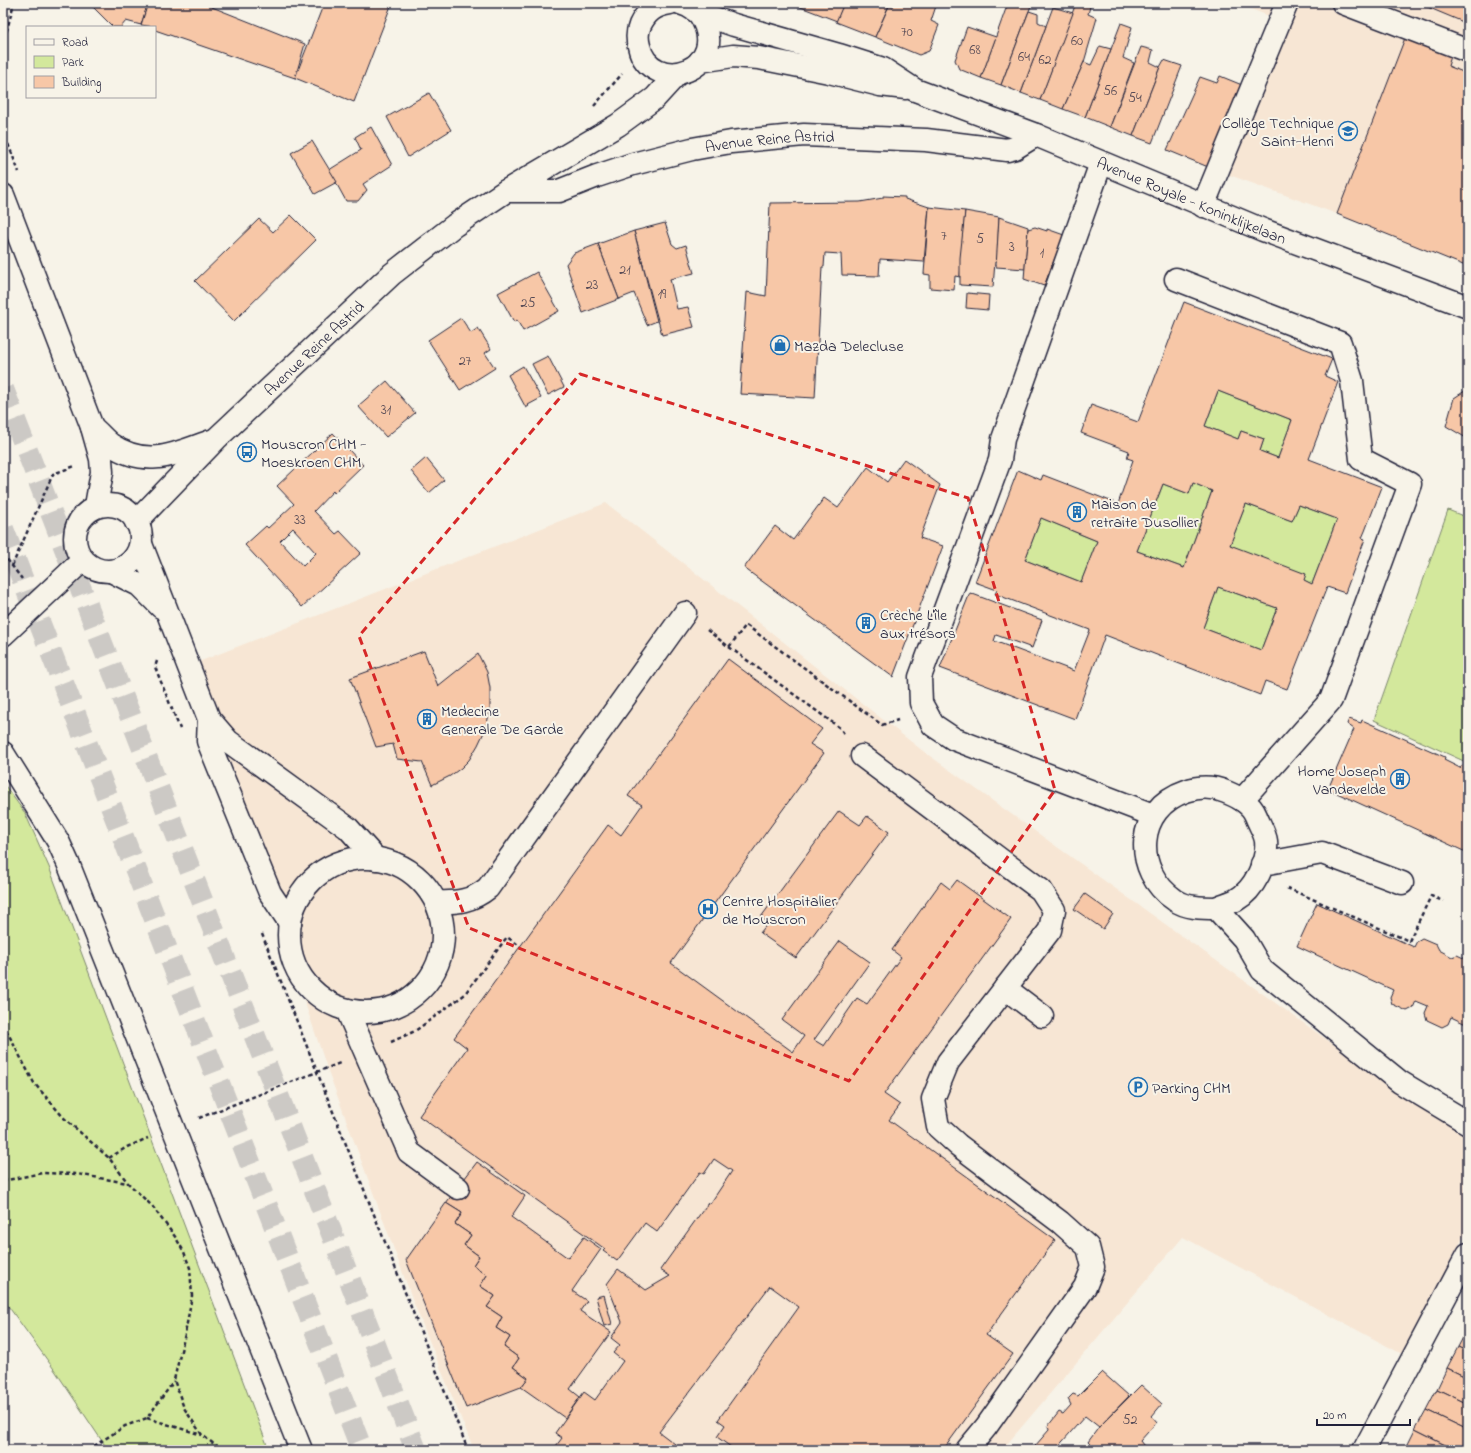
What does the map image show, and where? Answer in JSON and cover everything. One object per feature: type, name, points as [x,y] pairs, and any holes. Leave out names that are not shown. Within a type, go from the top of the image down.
[{"type":"main road","name":"Avenue Royale - Koninklijkelaan","points":[[916,90],[883,69],[839,54],[760,33],[699,13],[688,6],[668,3],[651,9],[643,18],[638,29],[637,40],[640,52],[646,61],[655,69],[666,73],[677,74],[690,70],[700,61],[733,56],[759,58],[880,84],[916,90],[1036,135],[1203,206],[1468,307]]},
{"type":"main road","points":[[1203,206],[1287,3]]},
{"type":"main road","points":[[1344,3],[1468,51]]},
{"type":"main road","points":[[699,13],[706,24],[709,37],[707,50],[700,61]]},
{"type":"main road","name":"Avenue Reine Astrid","points":[[136,522],[216,439],[392,274],[455,225],[506,191],[618,125],[655,98],[677,74]]},
{"type":"main road","name":"Avenue Reine Astrid","points":[[506,191],[559,191],[597,176],[664,156],[731,142],[758,139],[804,135],[881,137],[926,140],[1007,150],[1016,148],[1036,135]]},
{"type":"main road","points":[[1101,163],[1002,439],[1000,460],[920,677],[921,703],[933,726],[954,740],[1153,815]]},
{"type":"main road","points":[[3,195],[92,426],[101,459],[102,472],[96,506]]},
{"type":"main road","points":[[1176,279],[1340,343],[1352,381],[1361,459],[1410,484],[1331,700],[1242,800]]},
{"type":"main road","points":[[92,426],[110,444],[131,454],[151,459],[170,456],[216,439]]},
{"type":"main road","points":[[141,544],[137,554],[130,563],[121,569],[111,571],[100,570],[83,560],[76,548],[74,536],[77,526],[83,516],[96,506],[113,505],[124,509],[136,522],[140,530],[141,544],[166,613],[208,719],[228,741],[348,828],[376,859]]},
{"type":"main road","points":[[3,635],[83,560]]},
{"type":"main road","points":[[111,571],[139,585],[166,613]]},
{"type":"main road","points":[[436,902],[449,903],[467,900],[481,894],[488,888],[685,613]]},
{"type":"main road","points":[[208,719],[208,741],[270,893],[290,923]]},
{"type":"main road","points":[[3,753],[58,841],[68,863],[302,1450]]},
{"type":"main road","points":[[862,756],[1041,890],[1054,910],[1050,930],[948,1062],[933,1099],[938,1127],[958,1145],[1060,1222],[1088,1247],[1093,1268],[1085,1287],[986,1427],[967,1450]]},
{"type":"main road","points":[[224,780],[237,768],[260,764]]},
{"type":"main road","points":[[1196,787],[1214,787],[1242,800],[1255,813],[1266,840],[1266,855],[1261,870],[1237,900],[1216,908],[1197,908],[1175,901],[1153,879],[1144,855],[1145,834],[1153,815],[1173,795],[1196,787]]},
{"type":"main road","points":[[1261,870],[1322,853],[1402,883]]},
{"type":"main road","points":[[354,859],[376,859],[400,865],[422,882],[436,902],[442,919],[444,937],[438,965],[422,989],[414,997],[397,1006],[386,1010],[369,1013],[347,1010],[330,1004],[299,974],[289,944],[290,923],[299,898],[317,875],[343,861],[354,859]]},
{"type":"main road","points":[[1216,908],[1244,939],[1262,970],[1400,1082],[1468,1123]]},
{"type":"main road","points":[[1005,988],[1042,1016]]},
{"type":"main road","points":[[347,1010],[409,1152],[458,1188]]},
{"type":"main road","points":[[1364,1450],[1468,1254]]},
{"type":"path","points":[[3,45],[14,3]]},
{"type":"path","points":[[12,566],[53,474],[80,465]]},
{"type":"path","points":[[685,613],[840,728],[862,756]]},
{"type":"path","points":[[729,647],[746,625],[882,725],[926,712]]},
{"type":"path","points":[[1261,870],[1408,941],[1431,896],[1443,901]]},
{"type":"path","points":[[110,1158],[127,1147],[416,1031],[464,995],[507,937],[520,946]]},
{"type":"path","points":[[3,1024],[34,1083],[64,1118],[110,1158],[128,1183],[152,1206],[176,1238],[190,1268],[192,1296],[174,1380],[147,1418],[125,1426],[88,1450]]},
{"type":"path","points":[[317,1071],[468,1450]]},
{"type":"path","points":[[3,1181],[42,1172],[77,1174],[128,1183]]},
{"type":"path","points":[[174,1380],[184,1408],[202,1436]]},
{"type":"path","points":[[147,1418],[202,1436],[222,1450]]},
{"type":"highlighted area","points":[[580,374],[968,498],[1055,790],[849,1081],[469,928],[359,636]]},
{"type":"shaded area","name":"Collège Technique Saint-Henri","points":[[1236,3],[1468,3],[1468,267],[1337,214],[1213,169],[1271,17]]},
{"type":"shaded area","name":"Centre Hospitalier de Mouscron","points":[[606,503],[923,751],[1337,1047],[1468,1136],[1468,1228],[1402,1354],[1183,1237],[1002,1450],[474,1450],[415,1306],[327,1068],[209,719],[188,666]]},
{"type":"green space","points":[[1218,391],[1292,420],[1278,458],[1260,451],[1264,439],[1241,431],[1238,439],[1205,426]]},
{"type":"green space","points":[[1193,483],[1212,491],[1184,568],[1137,551],[1163,484],[1189,494]]},
{"type":"green space","points":[[1246,504],[1292,521],[1299,505],[1337,519],[1312,584],[1230,545]]},
{"type":"green space","points":[[1448,510],[1468,518],[1468,763],[1374,720]]},
{"type":"green space","points":[[1041,518],[1097,541],[1081,582],[1025,560]]},
{"type":"green space","points":[[1218,587],[1277,608],[1261,650],[1203,628]]},
{"type":"green space","points":[[3,783],[25,813],[49,867],[269,1450],[108,1450],[56,1372],[3,1299]]},
{"type":"building","points":[[94,3],[148,3],[141,25],[126,21],[122,26],[112,26],[92,6]]},
{"type":"building","points":[[148,3],[202,3],[305,44],[295,78],[156,30],[156,26],[141,25]]},
{"type":"building","points":[[324,3],[392,3],[354,102],[295,78]]},
{"type":"building","points":[[800,3],[844,3],[837,21],[798,6]]},
{"type":"building","points":[[844,3],[890,3],[875,37],[836,22]]},
{"type":"building","points":[[895,3],[937,3],[931,21],[939,25],[929,51],[919,55],[875,37],[889,6],[893,7]]},
{"type":"building","points":[[1008,3],[1032,3],[1001,85],[981,78]]},
{"type":"building","points":[[1076,3],[1091,3],[1088,14],[1097,18],[1084,62],[1063,109],[1040,100]]},
{"type":"building","points":[[1426,3],[1468,3],[1468,24],[1425,6]]},
{"type":"building","points":[[1053,7],[1073,13],[1040,100],[1021,93]]},
{"type":"building","points":[[1029,11],[1038,14],[1038,22],[1046,26],[1021,93],[1001,85]]},
{"type":"building","points":[[1121,23],[1132,27],[1123,58],[1134,63],[1110,127],[1085,117]]},
{"type":"building","points":[[967,27],[996,37],[981,78],[959,69],[955,60]]},
{"type":"building","points":[[1405,38],[1451,56],[1448,66],[1468,74],[1468,267],[1337,214]]},
{"type":"building","points":[[1100,46],[1111,49],[1085,117],[1063,109],[1084,62],[1091,65]]},
{"type":"building","points":[[1141,47],[1153,50],[1150,62],[1160,67],[1133,136],[1110,127]]},
{"type":"building","points":[[1164,60],[1182,66],[1152,143],[1133,136]]},
{"type":"building","points":[[1220,76],[1242,85],[1213,169],[1167,150],[1200,77],[1217,83]]},
{"type":"building","points":[[429,93],[451,130],[408,157],[387,117]]},
{"type":"building","points":[[371,127],[392,165],[363,184],[367,190],[358,201],[346,201],[329,170],[361,150],[355,137]]},
{"type":"building","points":[[312,141],[337,182],[315,194],[291,153]]},
{"type":"building","name":"Mazda Delecluse","points":[[883,196],[905,197],[905,199],[929,207],[924,262],[880,259],[879,276],[842,275],[841,254],[825,253],[824,267],[822,267],[815,398],[740,394],[747,292],[766,296],[770,203],[860,202],[883,198]]},
{"type":"building","points":[[929,207],[965,211],[960,277],[955,276],[954,290],[930,288],[930,275],[924,274]]},
{"type":"building","points":[[965,211],[999,217],[997,262],[995,262],[993,287],[960,285],[960,258]]},
{"type":"building","points":[[291,215],[316,240],[234,321],[195,281],[259,219],[273,232]]},
{"type":"building","points":[[999,217],[1028,227],[1025,269],[996,267]]},
{"type":"building","points":[[665,223],[672,244],[677,248],[686,245],[694,273],[670,279],[677,309],[688,307],[694,327],[662,335],[634,231]]},
{"type":"building","points":[[1035,227],[1047,231],[1047,229],[1064,235],[1044,286],[1024,279],[1028,229]]},
{"type":"building","points":[[634,231],[657,321],[647,325],[634,293],[619,299],[598,244]]},
{"type":"building","points":[[598,244],[619,299],[583,313],[566,264],[574,253]]},
{"type":"building","points":[[537,272],[559,311],[523,331],[517,320],[514,322],[498,293]]},
{"type":"building","points":[[967,293],[989,295],[988,310],[966,308]]},
{"type":"building","name":"Maison de retraite Dusollier","points":[[1184,302],[1332,359],[1325,376],[1338,382],[1309,459],[1382,487],[1362,538],[1365,539],[1345,593],[1327,587],[1287,689],[1265,681],[1260,695],[1105,635],[1075,719],[940,668],[970,593],[1042,620],[1032,648],[996,635],[994,641],[1074,671],[1090,630],[995,594],[997,590],[975,582],[1018,470],[1041,480],[1043,475],[1118,504],[1133,460],[1127,458],[1129,451],[1081,433],[1091,405],[1138,422]],"holes":[[[1218,391],[1292,420],[1278,458],[1260,451],[1264,439],[1241,431],[1238,439],[1205,426]],[[1193,483],[1212,491],[1184,568],[1137,551],[1163,484],[1189,494]],[[1246,504],[1292,521],[1299,505],[1337,519],[1312,584],[1304,580],[1306,574],[1230,545]],[[1041,518],[1097,541],[1081,582],[1025,560]],[[1218,587],[1277,608],[1261,650],[1203,628]]]},
{"type":"building","points":[[461,318],[471,333],[478,328],[491,349],[485,353],[495,368],[460,390],[428,340]]},
{"type":"building","points":[[548,356],[564,387],[548,395],[532,364]]},
{"type":"building","points":[[523,366],[541,398],[528,405],[529,406],[526,408],[508,375]]},
{"type":"building","points":[[387,381],[415,413],[386,437],[358,406]]},
{"type":"building","points":[[1468,389],[1468,439],[1446,426],[1454,398]]},
{"type":"building","points":[[333,433],[363,465],[334,493],[333,491],[314,511],[336,534],[340,531],[361,553],[302,607],[245,545],[266,526],[268,528],[294,504],[277,486]],"holes":[[[293,528],[316,553],[303,566],[280,541]]]},
{"type":"building","points":[[426,458],[444,480],[429,493],[411,471]]},
{"type":"building","name":"Crèche L'île aux trésors","points":[[904,459],[940,485],[920,538],[943,546],[893,677],[744,568],[775,526],[793,540],[824,498],[838,508],[868,467],[887,482]]},
{"type":"building","name":"Medecine Generale De Garde","points":[[424,651],[438,686],[478,654],[487,672],[490,688],[490,710],[486,728],[478,745],[469,760],[461,768],[450,776],[432,785],[422,762],[397,759],[393,744],[376,747],[350,678]]},
{"type":"building","points":[[728,659],[822,729],[810,744],[824,753],[671,963],[793,1052],[804,1036],[782,1020],[840,941],[870,962],[814,1040],[824,1046],[857,998],[867,1004],[901,957],[892,950],[941,882],[950,889],[957,880],[1011,919],[884,1094],[900,1105],[889,1120],[1055,1240],[986,1335],[1013,1354],[943,1450],[735,1450],[717,1437],[725,1425],[718,1420],[799,1307],[770,1286],[659,1432],[683,1450],[553,1450],[562,1438],[555,1433],[584,1392],[595,1400],[623,1361],[613,1353],[620,1345],[611,1338],[622,1322],[607,1284],[618,1269],[646,1290],[670,1276],[660,1270],[708,1203],[710,1204],[732,1171],[714,1159],[704,1174],[700,1172],[657,1232],[645,1223],[617,1261],[603,1251],[605,1249],[419,1116],[467,1048],[454,1038],[608,825],[621,835],[642,805],[628,796]]},
{"type":"building","name":"Home Joseph Vandevelde","points":[[1349,719],[1361,723],[1362,720],[1445,757],[1444,760],[1460,768],[1462,765],[1468,768],[1468,853],[1328,789],[1354,729],[1347,724]]},
{"type":"building","points":[[839,811],[860,825],[867,816],[889,832],[796,958],[760,933],[768,923],[761,917]]},
{"type":"building","points":[[1085,894],[1113,914],[1103,929],[1074,909]]},
{"type":"building","points":[[1317,903],[1414,947],[1417,941],[1422,938],[1436,944],[1439,950],[1452,957],[1457,955],[1468,960],[1468,1025],[1451,1017],[1448,1024],[1442,1027],[1427,1020],[1425,1013],[1428,1006],[1416,1001],[1413,1008],[1407,1011],[1392,1004],[1390,997],[1393,990],[1297,946]]},
{"type":"building","points":[[477,1162],[525,1196],[511,1217],[568,1258],[584,1237],[601,1249],[572,1291],[587,1301],[580,1311],[611,1332],[570,1389],[580,1397],[565,1418],[521,1387],[528,1378],[513,1367],[519,1358],[504,1347],[510,1337],[496,1328],[502,1317],[487,1307],[495,1296],[480,1286],[487,1275],[473,1265],[479,1256],[464,1245],[471,1235],[455,1224],[462,1213],[446,1203]]},
{"type":"building","points":[[446,1203],[462,1213],[455,1224],[471,1235],[464,1245],[479,1256],[473,1265],[487,1275],[480,1286],[495,1296],[487,1307],[502,1317],[496,1328],[510,1337],[504,1347],[519,1358],[513,1367],[528,1378],[521,1387],[466,1408],[406,1260]]},
{"type":"building","points":[[604,1295],[612,1324],[604,1326],[596,1297]]},
{"type":"building","points":[[1468,1328],[1468,1352],[1458,1347]]},
{"type":"building","points":[[1458,1347],[1468,1352],[1468,1378],[1447,1368]]},
{"type":"building","points":[[1447,1368],[1468,1378],[1468,1404],[1437,1389]]},
{"type":"building","points":[[1102,1372],[1129,1396],[1099,1427],[1085,1416],[1055,1450],[1039,1450],[1035,1446],[1049,1430],[1048,1426],[1059,1412],[1063,1414],[1071,1405],[1068,1399],[1073,1394],[1078,1396]]},
{"type":"building","points":[[1141,1385],[1162,1404],[1152,1416],[1157,1422],[1140,1441],[1147,1450],[1096,1450],[1088,1442],[1099,1427]]},
{"type":"building","points":[[1437,1389],[1468,1404],[1468,1430],[1426,1410]]},
{"type":"building","points":[[1426,1410],[1468,1430],[1468,1450],[1455,1450],[1415,1430]]},
{"type":"building","points":[[1415,1430],[1455,1450],[1405,1450]]},
{"type":"tunnel","points":[[3,389],[416,1450]]},
{"type":"tunnel","points":[[3,529],[362,1450]]},
{"type":"place","name":"Collège Technique Saint-Henri","points":[[1348,131]]},
{"type":"place","name":"Mazda Delecluse","points":[[780,345]]},
{"type":"place","name":"Mouscron CHM - Moeskroen CHM","points":[[247,452]]},
{"type":"place","name":"Maison de retraite Dusollier","points":[[1077,512]]},
{"type":"place","name":"Crèche L'île aux trésors","points":[[866,623]]},
{"type":"place","name":"Medecine Generale De Garde","points":[[427,719]]},
{"type":"place","name":"Home Joseph Vandevelde","points":[[1400,779]]},
{"type":"place","name":"Centre Hospitalier de Mouscron","points":[[708,909]]},
{"type":"place","name":"Parking CHM","points":[[1138,1087]]}]
